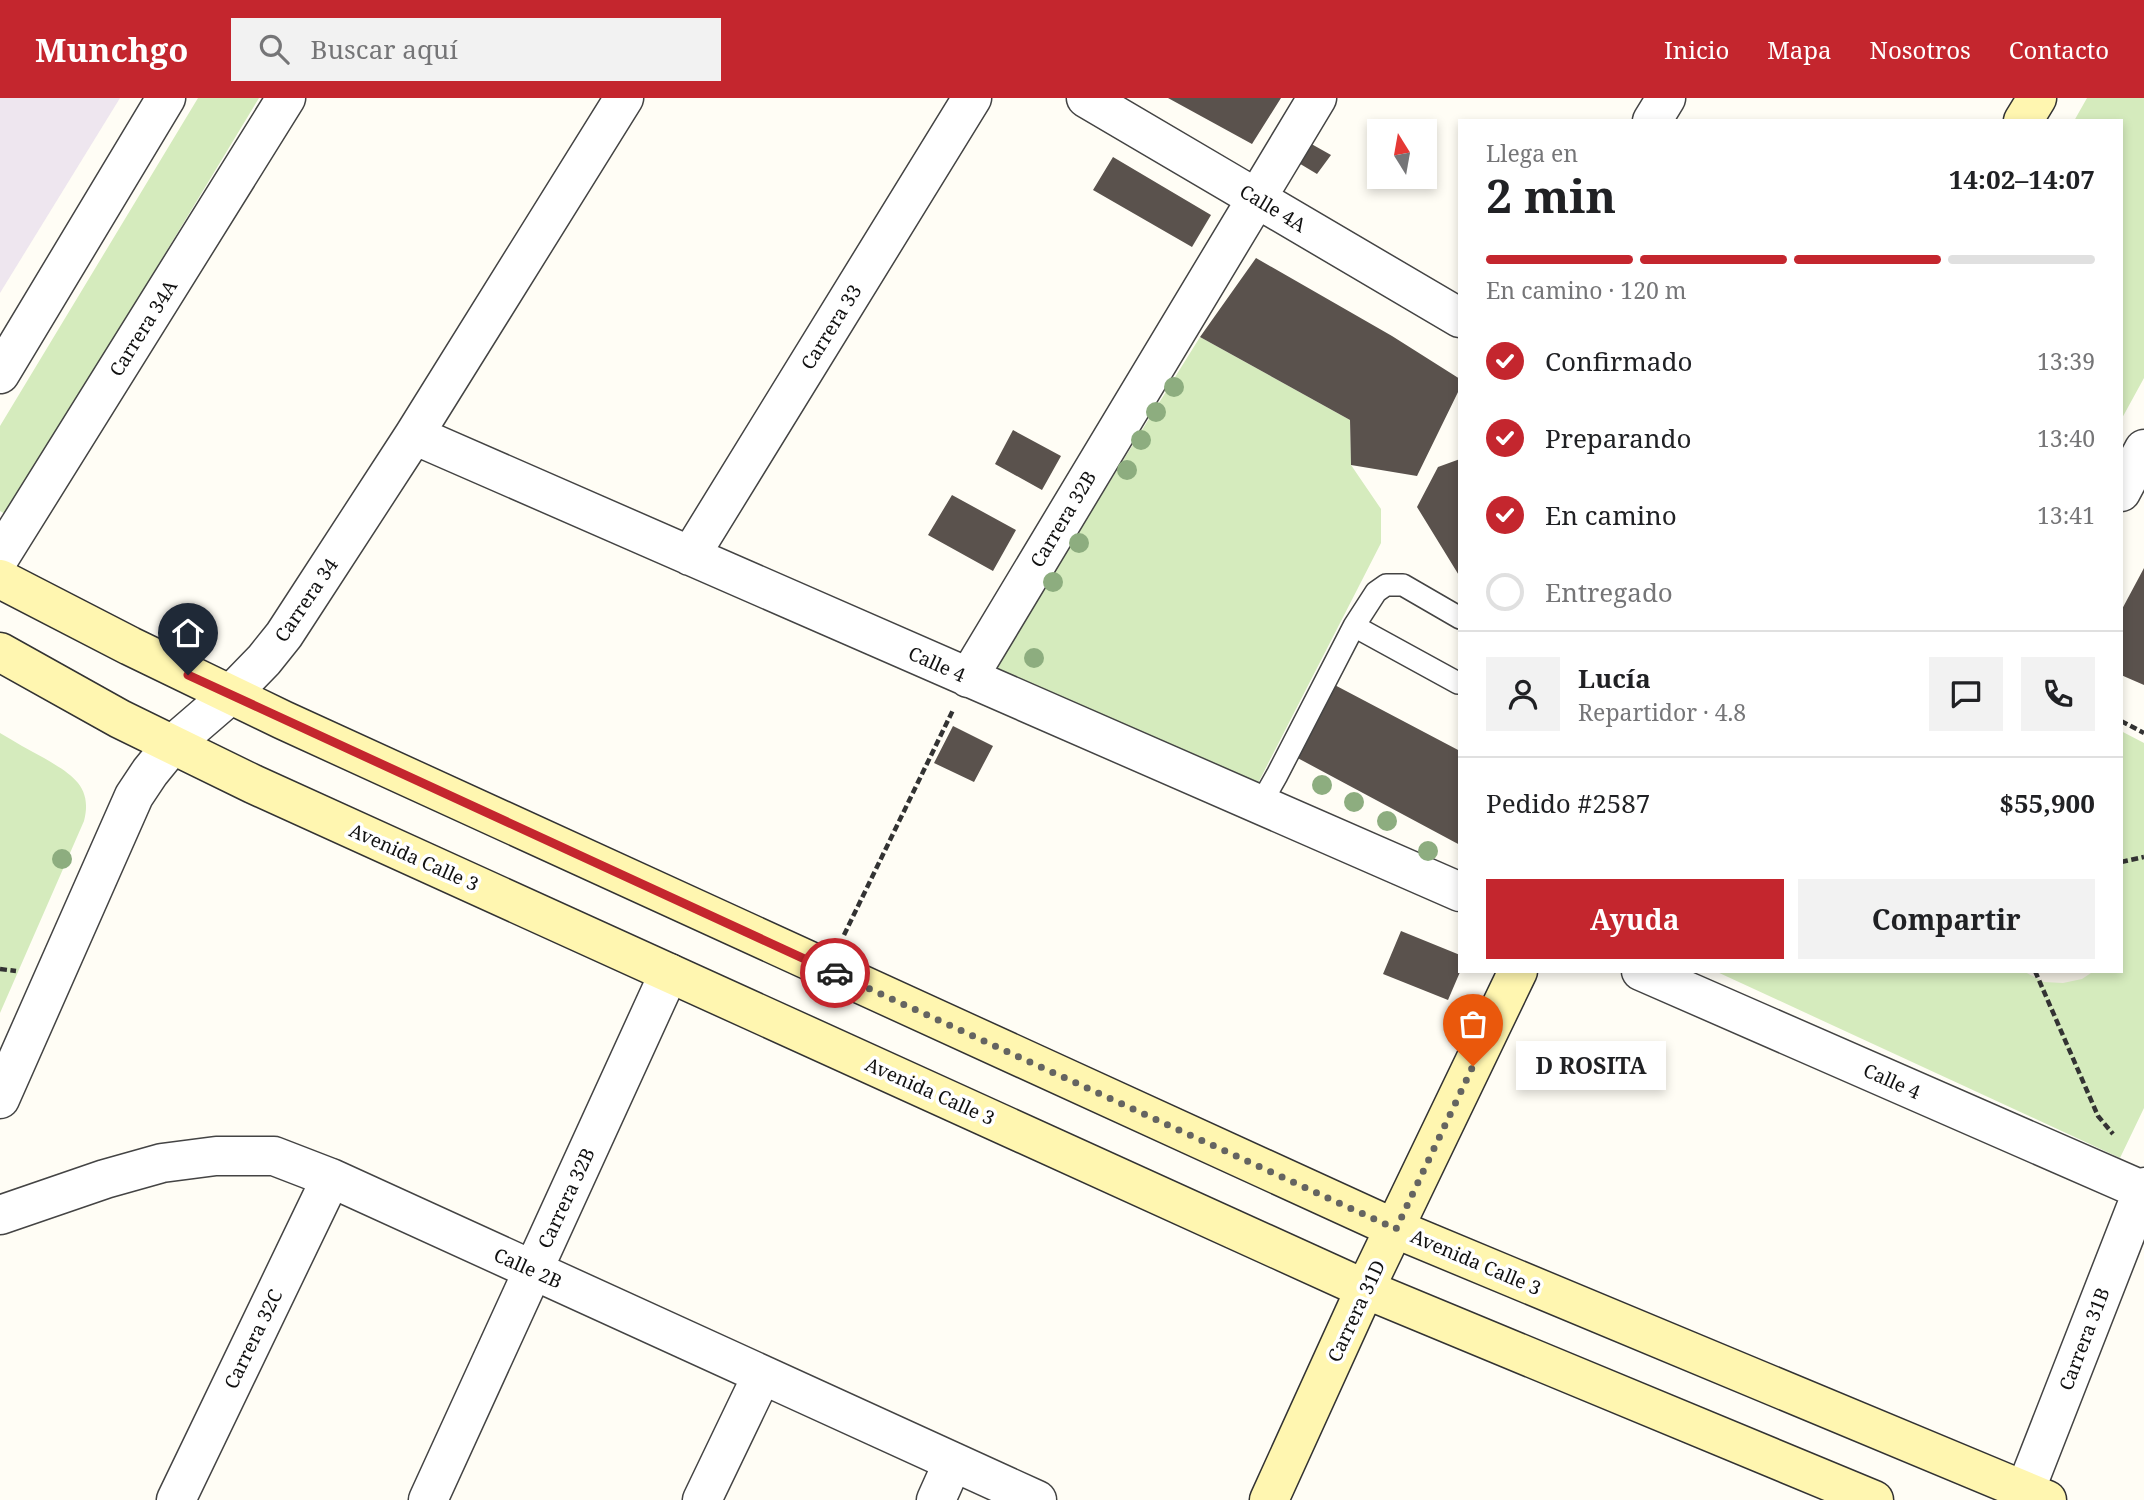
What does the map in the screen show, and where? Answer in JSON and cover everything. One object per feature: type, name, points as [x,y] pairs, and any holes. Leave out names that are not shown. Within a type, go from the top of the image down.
[{"type":"main road","points":[[2024,119],[2037,98]]},
{"type":"main road","name":"Avenida Calle 3","points":[[0,579],[230,695],[1396,1229],[2036,1495]]},
{"type":"main road","name":"Avenida Calle 3","points":[[0,652],[172,746],[253,785],[1365,1289],[1874,1500]]},
{"type":"main road","name":"Carrera 31D","points":[[1269,1500],[1365,1289],[1517,973]]},
{"type":"street","points":[[0,374],[166,98]]},
{"type":"street","name":"Carrera 34A","points":[[0,557],[286,98]]},
{"type":"street","name":"Carrera 34","points":[[0,1099],[134,796],[172,746],[230,695],[284,635],[414,435],[624,98]]},
{"type":"street","name":"Carrera 33","points":[[690,556],[972,98]]},
{"type":"street","name":"Calle 4A","points":[[1086,98],[1458,317]]},
{"type":"street","name":"Carrera 32B","points":[[968,678],[1317,98]]},
{"type":"street","points":[[1653,119],[1666,98]]},
{"type":"street","name":"Calle 4","points":[[414,435],[1458,891]]},
{"type":"street","points":[[2123,488],[2144,449]]},
{"type":"street","name":"Carrera 32B","points":[[428,1500],[669,973]]},
{"type":"street","name":"Calle 4","points":[[1646,973],[2143,1189]]},
{"type":"street","name":"Calle 2B","points":[[0,1215],[162,1163],[216,1156],[274,1156],[331,1178],[1037,1500]]},
{"type":"street","name":"Carrera 32C","points":[[176,1500],[331,1178]]},
{"type":"street","name":"Carrera 31B","points":[[2036,1495],[2143,1189]]},
{"type":"street","points":[[702,1500],[762,1375]]},
{"type":"street","points":[[936,1500],[953,1462]]},
{"type":"lane","points":[[1259,805],[1354,626],[1376,592],[1386,585],[1403,585],[1458,617]]},
{"type":"lane","points":[[1354,626],[1458,683]]},
{"type":"path","points":[[839,945],[968,678]]},
{"type":"path","points":[[2123,722],[2144,733]]},
{"type":"path","points":[[2123,862],[2144,857]]},
{"type":"path","points":[[2036,973],[2098,1116],[2121,1143]]},
{"type":"shaded area","points":[[0,98],[120,98],[0,293]]},
{"type":"shaded area","points":[[2027,973],[2091,973],[2082,979],[2063,983],[2044,982]]},
{"type":"green space","points":[[198,98],[259,98],[7,515],[0,511],[0,426]]},
{"type":"green space","points":[[2087,98],[2144,98],[2144,378],[2123,416],[2123,119],[2075,119]]},
{"type":"green space","points":[[1200,337],[1350,420],[1351,465],[1381,509],[1381,543],[1255,789],[988,677]]},
{"type":"green space","points":[[2123,732],[2144,743],[2144,1108],[2120,1158],[1719,973],[2123,973]]},
{"type":"green space","points":[[0,733],[54,764],[78,782],[86,809],[84,821],[0,1013]]},
{"type":"building","points":[[1168,98],[1281,98],[1252,144]]},
{"type":"building","points":[[1299,137],[1331,155],[1317,174],[1287,156]]},
{"type":"building","points":[[1113,157],[1211,215],[1192,247],[1093,190]]},
{"type":"building","points":[[1256,258],[1392,336],[1458,378],[1458,392],[1417,476],[1351,465],[1350,420],[1200,337]]},
{"type":"building","points":[[1013,430],[1061,456],[1042,490],[995,464]]},
{"type":"building","points":[[1458,460],[1458,574],[1417,507],[1438,467]]},
{"type":"building","points":[[952,495],[1016,530],[993,571],[928,535]]},
{"type":"building","points":[[2144,568],[2144,685],[2123,676],[2123,607]]},
{"type":"building","points":[[1329,682],[1458,750],[1458,844],[1292,755]]},
{"type":"building","points":[[953,726],[993,746],[974,782],[934,763]]},
{"type":"building","points":[[1401,931],[1458,954],[1460,973],[1448,1000],[1383,974]]},
{"type":"way so far","points":[[835,973],[1396,1229],[1473,1066]]},
{"type":"place","name":"D ROSITA","points":[[1473,1066]]},
{"type":"route","points":[[188,675],[835,973]]}]
